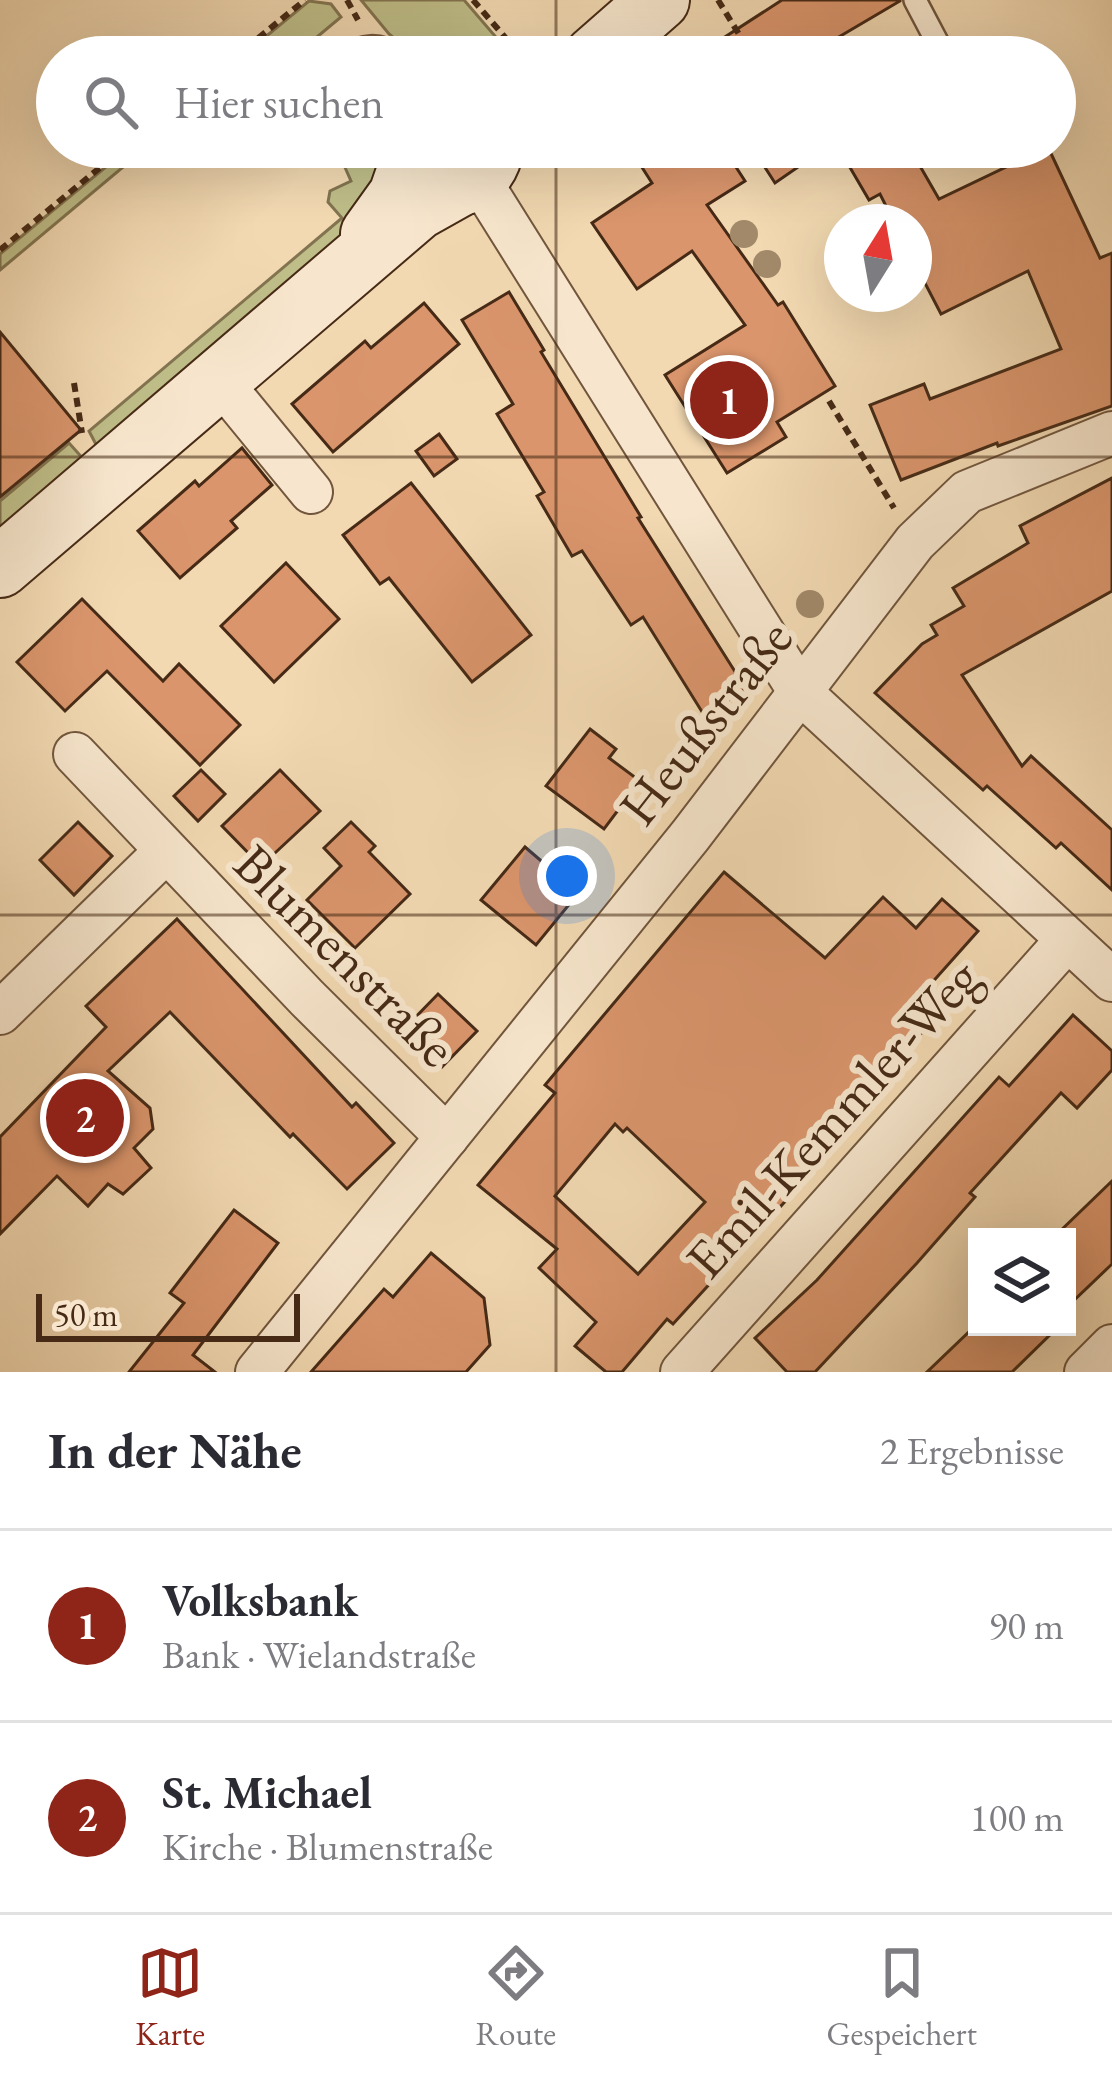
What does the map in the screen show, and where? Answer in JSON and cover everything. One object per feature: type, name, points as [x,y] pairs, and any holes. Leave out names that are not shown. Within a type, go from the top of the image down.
[{"type":"street","points":[[617,36],[659,0]]},
{"type":"street","points":[[0,567],[418,209],[456,168]]},
{"type":"street","points":[[470,168],[800,692],[1111,977]]},
{"type":"street","points":[[219,380],[310,492]]},
{"type":"street","name":"Heußstraße","points":[[257,1372],[915,542],[967,492],[1112,433]]},
{"type":"street","name":"Blumenstraße","points":[[76,754],[447,1137]]},
{"type":"street","name":"Blumenstraße","points":[[0,1013],[166,852]]},
{"type":"street","name":"Emil-Kemmler-Weg","points":[[682,1372],[1067,940]]},
{"type":"street","points":[[1086,1372],[1112,1346]]},
{"type":"lane","points":[[915,0],[934,36]]},
{"type":"path","points":[[261,36],[305,0]]},
{"type":"path","points":[[472,0],[504,36]]},
{"type":"path","points":[[718,0],[740,36]]},
{"type":"path","points":[[0,250],[100,168]]},
{"type":"path","points":[[830,401],[915,542]]},
{"type":"shaded area","points":[[361,0],[464,0],[495,36],[391,36]]},
{"type":"shaded area","points":[[309,1],[331,4],[341,17],[318,36],[266,36]]},
{"type":"shaded area","points":[[104,168],[122,168],[0,270],[0,254]]},
{"type":"shaded area","points":[[345,168],[386,168],[357,225],[100,452],[89,431],[342,218],[328,202],[330,191],[351,181]]},
{"type":"shaded area","points":[[69,443],[87,463],[0,536],[0,501]]},
{"type":"building","points":[[782,0],[900,0],[840,36],[726,36]]},
{"type":"building","points":[[642,168],[737,168],[745,181],[707,205],[778,305],[783,302],[835,386],[777,422],[786,437],[727,473],[665,375],[745,325],[692,251],[637,289],[592,223],[652,183]]},
{"type":"building","points":[[765,168],[797,168],[775,183]]},
{"type":"building","points":[[850,168],[921,168],[939,199],[1004,168],[1058,168],[1100,258],[1112,253],[1112,406],[901,480],[870,405],[924,384],[930,399],[1061,349],[1028,271],[941,314],[932,297],[932,204],[885,204],[880,194],[869,200]]},
{"type":"building","points":[[509,292],[638,518],[746,689],[704,715],[643,617],[631,625],[582,551],[572,556],[537,496],[544,492],[497,414],[513,404],[462,320]]},
{"type":"building","points":[[424,303],[459,344],[333,452],[292,404],[365,341],[371,348]]},
{"type":"building","points":[[0,332],[81,430],[0,497]]},
{"type":"building","points":[[439,434],[457,459],[434,476],[416,451]]},
{"type":"building","points":[[242,448],[272,485],[231,521],[237,528],[180,578],[138,531]]},
{"type":"building","points":[[1112,478],[1112,591],[962,675],[1022,766],[1031,756],[1112,830],[1112,890],[1061,843],[1056,848],[987,786],[983,790],[875,693],[922,644],[937,635],[931,625],[964,606],[953,588],[1028,543],[1020,526]]},
{"type":"building","points":[[411,483],[531,635],[472,682],[389,578],[380,584],[343,535]]},
{"type":"building","points":[[286,563],[339,619],[274,682],[221,626]]},
{"type":"building","points":[[82,599],[163,681],[179,664],[240,725],[200,765],[107,671],[65,711],[17,662]]},
{"type":"building","points":[[590,729],[616,749],[609,758],[640,781],[604,829],[546,786]]},
{"type":"building","points":[[201,770],[225,794],[198,821],[174,796]]},
{"type":"building","points":[[280,770],[320,811],[261,866],[222,826]]},
{"type":"building","points":[[78,822],[112,856],[74,895],[40,860]]},
{"type":"building","points":[[351,822],[375,846],[369,852],[410,894],[355,948],[307,900],[341,866],[324,848]]},
{"type":"building","points":[[525,847],[553,871],[546,879],[572,901],[536,945],[481,900]]},
{"type":"building","points":[[724,872],[825,958],[883,897],[916,928],[942,899],[978,931],[912,1005],[932,1022],[877,1081],[887,1090],[673,1324],[667,1319],[622,1372],[606,1372],[575,1346],[596,1322],[539,1268],[557,1249],[478,1185],[555,1093],[545,1085]],"holes":[[[615,1124],[623,1132],[627,1128],[705,1202],[638,1274],[555,1196]]]},
{"type":"building","points":[[177,919],[352,1107],[356,1103],[394,1143],[347,1189],[170,1012],[108,1071],[150,1108],[153,1129],[134,1148],[151,1168],[123,1194],[108,1184],[88,1206],[57,1176],[0,1234],[0,1137],[106,1027],[86,1006]]},
{"type":"building","points":[[438,994],[477,1031],[442,1067],[403,1030]]},
{"type":"building","points":[[1073,1015],[1112,1051],[1112,1070],[1077,1108],[1061,1093],[970,1193],[975,1197],[917,1263],[815,1372],[787,1372],[755,1338],[817,1280],[999,1077],[1009,1086]]},
{"type":"building","points":[[1112,1181],[1112,1264],[1076,1298],[1076,1228],[1063,1228]]},
{"type":"building","points":[[234,1210],[278,1243],[193,1355],[215,1372],[129,1372],[184,1303],[170,1293]]},
{"type":"building","points":[[431,1253],[484,1298],[490,1345],[466,1372],[311,1372],[384,1289],[393,1297]]},
{"type":"building","points":[[968,1333],[1049,1336],[1012,1372],[927,1372]]},
{"type":"place","name":"Volksbank","points":[[729,400]]},
{"type":"place","name":"St. Michael","points":[[85,1118]]}]
